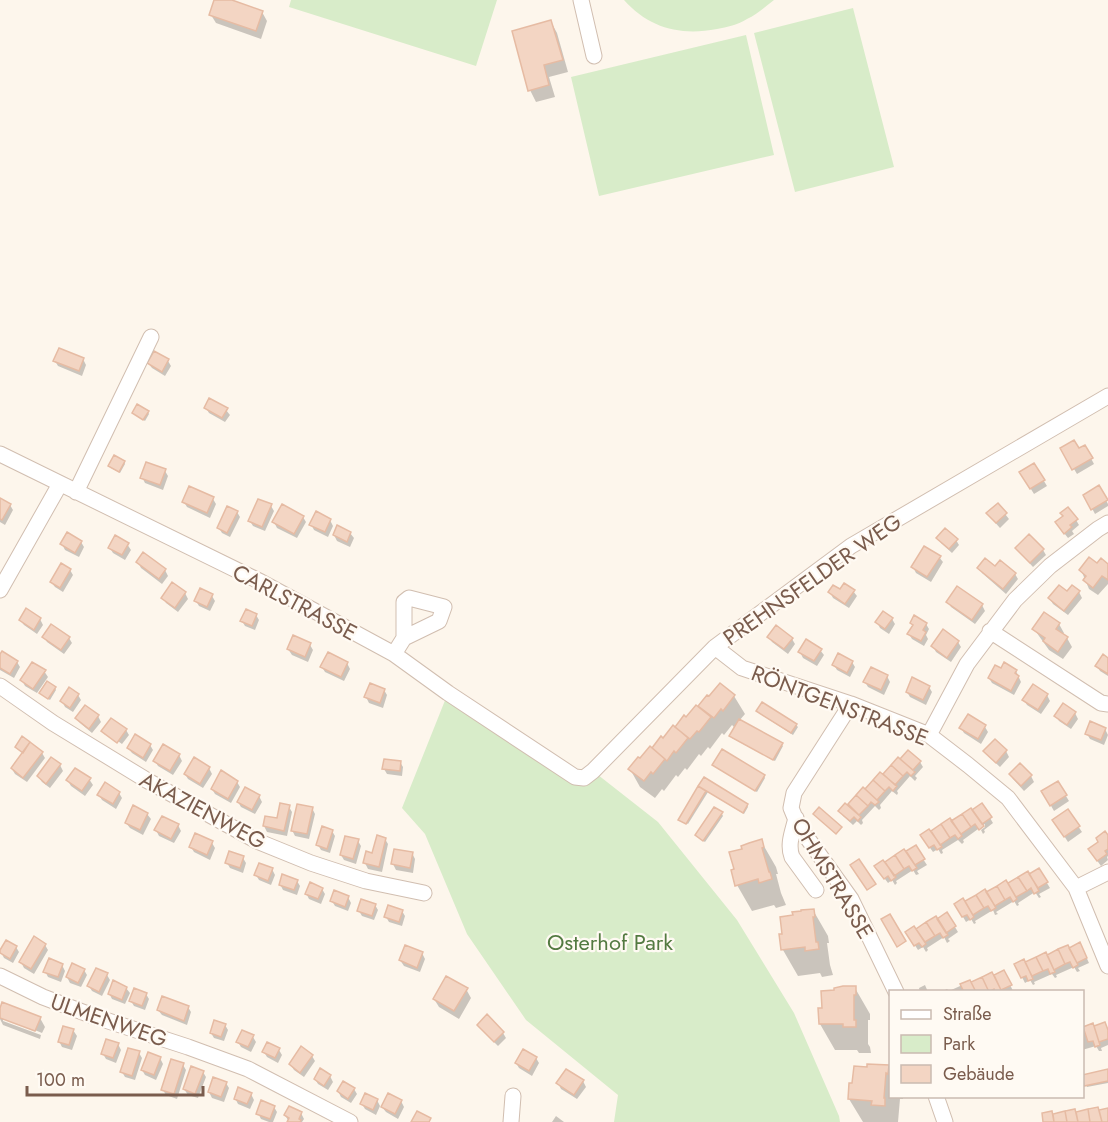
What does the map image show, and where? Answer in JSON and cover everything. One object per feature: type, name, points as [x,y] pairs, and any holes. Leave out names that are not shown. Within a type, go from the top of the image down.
[{"type":"street","points":[[581,0],[594,56]]},
{"type":"street","points":[[76,492],[150,337]]},
{"type":"street","name":"PREHNSFELDER WEG","points":[[575,777],[584,778],[593,771],[715,647],[851,546],[1108,396]]},
{"type":"street","name":"CARLSTRASSE","points":[[0,454],[261,582],[394,654],[448,693],[575,777]]},
{"type":"street","points":[[0,590],[60,484]]},
{"type":"street","points":[[929,735],[967,664],[1015,600],[1050,566],[1108,523]]},
{"type":"street","points":[[990,631],[1101,703],[1108,704]]},
{"type":"street","points":[[394,654],[405,638]]},
{"type":"street","name":"RÖNTGENSTRASSE","points":[[715,647],[742,668],[851,704],[929,735],[968,765],[1008,798],[1076,888],[1108,966]]},
{"type":"street","name":"AKAZIENWEG","points":[[0,686],[53,723],[129,769],[257,841],[311,863],[366,881],[424,894]]},
{"type":"street","name":"OHMSTRASSE","points":[[851,704],[794,793],[791,808],[798,825],[851,899],[895,990]]},
{"type":"street","points":[[796,818],[789,851],[816,890]]},
{"type":"street","points":[[1076,888],[1108,872]]},
{"type":"street","name":"ULMENWEG","points":[[0,976],[43,997],[93,1016],[248,1069],[350,1122]]},
{"type":"street","points":[[511,1122],[513,1096]]},
{"type":"street","points":[[937,1098],[945,1122]]},
{"type":"green space","points":[[291,0],[497,0],[476,66],[289,7]]},
{"type":"green space","points":[[624,0],[774,0],[754,15],[736,24],[717,29],[690,31],[666,28],[655,23],[634,10]]},
{"type":"green space","points":[[853,8],[894,167],[795,192],[754,33]]},
{"type":"green space","points":[[746,35],[774,155],[599,196],[571,77]]},
{"type":"green space","name":"Osterhof Park","points":[[448,693],[582,785],[593,771],[658,822],[737,920],[794,1013],[840,1122],[614,1122],[618,1095],[526,1020],[467,934],[425,834],[402,808]]},
{"type":"building","points":[[214,0],[232,0],[263,11],[256,31],[209,15]]},
{"type":"building","points":[[551,20],[563,60],[544,65],[549,85],[528,91],[512,31]]},
{"type":"building","points":[[59,348],[84,358],[79,371],[53,361]]},
{"type":"building","points":[[154,351],[169,359],[162,372],[147,363]]},
{"type":"building","points":[[209,398],[228,408],[222,418],[204,408]]},
{"type":"building","points":[[137,404],[149,411],[143,420],[132,413]]},
{"type":"building","points":[[1074,440],[1079,448],[1085,445],[1093,458],[1072,470],[1060,448]]},
{"type":"building","points":[[114,455],[125,461],[119,472],[108,466]]},
{"type":"building","points":[[146,462],[166,469],[160,485],[140,478]]},
{"type":"building","points":[[1034,463],[1045,480],[1030,489],[1019,472]]},
{"type":"building","points":[[1099,485],[1108,500],[1091,510],[1083,495]]},
{"type":"building","points":[[189,486],[214,497],[207,513],[182,502]]},
{"type":"building","points":[[0,498],[11,504],[2,520],[0,519]]},
{"type":"building","points":[[258,499],[272,504],[262,527],[248,521]]},
{"type":"building","points":[[998,503],[1007,513],[996,523],[986,513]]},
{"type":"building","points":[[282,504],[304,516],[294,534],[272,522]]},
{"type":"building","points":[[227,506],[238,511],[227,533],[217,528]]},
{"type":"building","points":[[1068,507],[1078,519],[1064,534],[1055,522],[1063,516],[1060,513]]},
{"type":"building","points":[[316,511],[331,519],[325,532],[309,525]]},
{"type":"building","points":[[337,525],[351,532],[347,542],[333,535]]},
{"type":"building","points":[[945,528],[958,539],[949,549],[936,538]]},
{"type":"building","points":[[67,532],[82,541],[75,553],[60,544]]},
{"type":"building","points":[[1029,534],[1044,549],[1030,563],[1015,548]]},
{"type":"building","points":[[115,535],[129,543],[122,555],[108,548]]},
{"type":"building","points":[[924,546],[941,556],[927,577],[911,567]]},
{"type":"building","points":[[143,552],[166,569],[159,579],[136,562]]},
{"type":"building","points":[[1089,557],[1097,563],[1101,558],[1108,564],[1108,580],[1102,576],[1093,588],[1083,580],[1086,576],[1079,570]]},
{"type":"building","points":[[985,558],[995,566],[1000,560],[1016,573],[1003,589],[977,568]]},
{"type":"building","points":[[61,563],[71,569],[60,588],[50,582]]},
{"type":"building","points":[[172,582],[186,592],[175,608],[161,598]]},
{"type":"building","points":[[844,583],[855,590],[845,604],[828,592],[833,585],[840,589]]},
{"type":"building","points":[[1059,585],[1067,591],[1072,585],[1080,591],[1064,611],[1048,598]]},
{"type":"building","points":[[957,586],[983,604],[972,620],[946,602]]},
{"type":"building","points":[[200,588],[213,594],[207,607],[194,601]]},
{"type":"building","points":[[26,608],[41,618],[34,630],[19,620]]},
{"type":"building","points":[[246,609],[257,614],[252,626],[240,621]]},
{"type":"building","points":[[883,611],[893,618],[885,629],[875,622]]},
{"type":"building","points":[[1044,612],[1060,623],[1056,629],[1068,637],[1058,652],[1043,641],[1045,638],[1032,629]]},
{"type":"building","points":[[914,615],[927,623],[923,630],[926,632],[921,641],[907,634],[913,625],[910,623]]},
{"type":"building","points":[[51,624],[70,637],[61,650],[42,637]]},
{"type":"building","points":[[776,625],[793,638],[784,649],[767,637]]},
{"type":"building","points":[[943,629],[959,641],[947,658],[931,646]]},
{"type":"building","points":[[293,635],[311,643],[305,657],[287,649]]},
{"type":"building","points":[[806,639],[822,649],[814,661],[798,652]]},
{"type":"building","points":[[2,651],[18,661],[10,674],[0,668]]},
{"type":"building","points":[[328,652],[348,662],[341,677],[320,667]]},
{"type":"building","points":[[838,653],[853,661],[847,673],[832,665]]},
{"type":"building","points":[[1103,654],[1108,658],[1108,674],[1095,666]]},
{"type":"building","points":[[32,662],[46,670],[33,689],[20,680]]},
{"type":"building","points":[[1004,662],[1017,670],[1015,673],[1019,676],[1011,691],[988,678],[995,665],[1001,668]]},
{"type":"building","points":[[871,667],[888,675],[881,690],[863,682]]},
{"type":"building","points":[[912,677],[930,686],[923,700],[906,692]]},
{"type":"building","points":[[47,681],[56,687],[48,699],[39,693]]},
{"type":"building","points":[[370,683],[385,689],[380,703],[364,697]]},
{"type":"building","points":[[720,683],[735,695],[723,711],[721,709],[714,718],[698,706]]},
{"type":"building","points":[[1033,684],[1048,694],[1038,710],[1022,700]]},
{"type":"building","points":[[69,687],[79,694],[70,708],[60,701]]},
{"type":"building","points":[[762,702],[797,724],[791,733],[756,711]]},
{"type":"building","points":[[1063,703],[1076,712],[1067,725],[1054,716]]},
{"type":"building","points":[[85,705],[99,715],[89,729],[75,718]]},
{"type":"building","points":[[696,705],[711,717],[690,739],[675,727]]},
{"type":"building","points":[[968,714],[986,725],[978,739],[959,728]]},
{"type":"building","points":[[111,718],[127,729],[117,743],[101,731]]},
{"type":"building","points":[[739,719],[783,743],[773,760],[729,736]]},
{"type":"building","points":[[1090,721],[1106,728],[1101,740],[1085,734]]},
{"type":"building","points":[[673,725],[688,738],[667,761],[652,748]]},
{"type":"building","points":[[135,734],[151,744],[143,758],[127,748]]},
{"type":"building","points":[[22,736],[30,742],[23,753],[15,747]]},
{"type":"building","points":[[995,739],[1007,750],[996,763],[983,751]]},
{"type":"building","points":[[30,742],[43,752],[23,778],[11,768]]},
{"type":"building","points":[[163,744],[180,754],[170,771],[153,761]]},
{"type":"building","points":[[650,746],[665,759],[644,781],[628,769]]},
{"type":"building","points":[[722,749],[765,775],[755,791],[712,765]]},
{"type":"building","points":[[908,750],[921,761],[913,770],[900,759]]},
{"type":"building","points":[[51,757],[61,764],[46,784],[37,776]]},
{"type":"building","points":[[194,757],[210,767],[200,784],[184,774]]},
{"type":"building","points":[[898,757],[915,772],[911,776],[907,772],[903,776],[891,765]]},
{"type":"building","points":[[384,759],[401,761],[400,771],[382,769]]},
{"type":"building","points":[[1020,763],[1032,775],[1021,786],[1009,774]]},
{"type":"building","points":[[891,765],[903,776],[895,785],[883,774]]},
{"type":"building","points":[[75,768],[91,778],[82,791],[66,780]]},
{"type":"building","points":[[221,770],[238,781],[228,799],[211,789]]},
{"type":"building","points":[[880,772],[897,786],[893,791],[889,787],[885,791],[873,780]]},
{"type":"building","points":[[704,777],[748,804],[743,813],[698,786]]},
{"type":"building","points":[[873,780],[885,791],[877,800],[865,789]]},
{"type":"building","points":[[1058,781],[1067,795],[1050,806],[1041,791]]},
{"type":"building","points":[[105,782],[120,792],[113,804],[97,795]]},
{"type":"building","points":[[698,786],[706,791],[686,824],[678,820]]},
{"type":"building","points":[[245,787],[260,795],[252,810],[237,802]]},
{"type":"building","points":[[863,787],[879,802],[875,805],[871,802],[868,806],[856,795]]},
{"type":"building","points":[[856,795],[868,806],[859,815],[848,804]]},
{"type":"building","points":[[280,803],[290,805],[284,831],[263,826],[265,816],[277,818]]},
{"type":"building","points":[[845,803],[861,817],[858,821],[854,817],[850,821],[838,811]]},
{"type":"building","points":[[982,803],[992,817],[982,824],[972,810]]},
{"type":"building","points":[[297,804],[313,807],[307,834],[291,831]]},
{"type":"building","points":[[133,805],[148,813],[140,830],[125,823]]},
{"type":"building","points":[[714,807],[723,812],[703,841],[695,835]]},
{"type":"building","points":[[819,807],[842,827],[836,834],[813,814]]},
{"type":"building","points":[[971,808],[984,826],[979,830],[975,824],[971,827],[962,814]]},
{"type":"building","points":[[1068,809],[1080,826],[1064,837],[1052,820]]},
{"type":"building","points":[[962,814],[971,827],[961,834],[951,821]]},
{"type":"building","points":[[162,816],[179,824],[171,839],[154,830]]},
{"type":"building","points":[[950,818],[962,836],[958,839],[955,835],[950,838],[941,824]]},
{"type":"building","points":[[941,824],[950,838],[940,845],[931,831]]},
{"type":"building","points":[[322,826],[333,830],[327,849],[316,845]]},
{"type":"building","points":[[929,829],[942,847],[937,850],[934,845],[929,848],[920,835]]},
{"type":"building","points":[[1105,831],[1108,835],[1108,849],[1105,851],[1107,854],[1097,861],[1088,849],[1098,842],[1096,838]]},
{"type":"building","points":[[195,833],[213,841],[207,855],[189,847]]},
{"type":"building","points":[[377,835],[386,838],[379,867],[363,863],[366,851],[372,853]]},
{"type":"building","points":[[345,836],[359,839],[353,859],[340,855]]},
{"type":"building","points":[[762,839],[764,847],[762,848],[772,879],[759,883],[758,879],[735,886],[731,870],[734,869],[729,852],[742,849],[741,846]]},
{"type":"building","points":[[916,845],[925,859],[915,865],[906,851]]},
{"type":"building","points":[[394,849],[413,852],[410,868],[391,864]]},
{"type":"building","points":[[904,849],[917,868],[912,871],[909,866],[904,869],[895,855]]},
{"type":"building","points":[[229,851],[244,856],[240,868],[225,863]]},
{"type":"building","points":[[895,855],[904,869],[894,876],[885,862]]},
{"type":"building","points":[[859,859],[876,884],[867,890],[850,865]]},
{"type":"building","points":[[883,860],[896,877],[891,881],[888,876],[884,879],[874,866]]},
{"type":"building","points":[[259,863],[273,868],[268,881],[254,875]]},
{"type":"building","points":[[1039,868],[1048,882],[1038,888],[1029,874]]},
{"type":"building","points":[[1028,871],[1039,891],[1034,894],[1031,888],[1027,891],[1018,877]]},
{"type":"building","points":[[282,874],[298,880],[294,890],[279,885]]},
{"type":"building","points":[[1018,877],[1027,891],[1016,897],[1008,883]]},
{"type":"building","points":[[1006,880],[1017,899],[1013,902],[1010,897],[1005,900],[997,886]]},
{"type":"building","points":[[310,882],[323,888],[318,899],[305,894]]},
{"type":"building","points":[[997,886],[1005,900],[995,906],[986,892]]},
{"type":"building","points":[[985,889],[996,908],[991,911],[988,906],[984,908],[976,895]]},
{"type":"building","points":[[334,890],[349,896],[345,907],[330,901]]},
{"type":"building","points":[[976,895],[984,908],[973,915],[965,901]]},
{"type":"building","points":[[963,898],[974,917],[970,920],[967,915],[962,917],[954,904]]},
{"type":"building","points":[[361,899],[376,904],[372,916],[357,911]]},
{"type":"building","points":[[388,905],[403,910],[399,922],[384,917]]},
{"type":"building","points":[[814,909],[816,942],[818,942],[819,949],[805,951],[805,947],[781,950],[780,917],[793,915],[792,912]]},
{"type":"building","points":[[947,912],[956,926],[946,933],[937,919]]},
{"type":"building","points":[[890,914],[906,941],[897,947],[881,919]]},
{"type":"building","points":[[936,916],[948,935],[943,938],[940,933],[935,936],[926,922]]},
{"type":"building","points":[[926,922],[935,936],[925,942],[916,929]]},
{"type":"building","points":[[914,926],[926,944],[922,947],[919,943],[914,946],[905,932]]},
{"type":"building","points":[[34,936],[46,944],[31,969],[19,962]]},
{"type":"building","points":[[6,940],[17,946],[10,959],[0,953]]},
{"type":"building","points":[[1080,942],[1087,958],[1077,963],[1069,948]]},
{"type":"building","points":[[405,945],[423,952],[417,968],[399,960]]},
{"type":"building","points":[[1068,945],[1078,965],[1073,968],[1070,962],[1065,964],[1058,949]]},
{"type":"building","points":[[1058,949],[1065,964],[1054,970],[1047,955]]},
{"type":"building","points":[[1046,952],[1055,972],[1050,974],[1048,969],[1043,971],[1036,957]]},
{"type":"building","points":[[1036,957],[1043,971],[1032,976],[1025,962]]},
{"type":"building","points":[[49,958],[63,964],[58,977],[43,972]]},
{"type":"building","points":[[1024,959],[1033,979],[1028,981],[1026,976],[1021,978],[1014,964]]},
{"type":"building","points":[[72,963],[85,969],[78,983],[66,977]]},
{"type":"building","points":[[96,968],[108,973],[99,992],[87,986]]},
{"type":"building","points":[[1004,970],[1012,985],[1001,990],[994,975]]},
{"type":"building","points":[[992,972],[1001,990],[988,990],[982,977]]},
{"type":"building","points":[[446,976],[468,988],[454,1011],[433,999]]},
{"type":"building","points":[[982,977],[988,990],[975,990],[971,982]]},
{"type":"building","points":[[113,980],[127,987],[122,1000],[108,994]]},
{"type":"building","points":[[970,980],[975,990],[963,990],[960,984]]},
{"type":"building","points":[[856,986],[854,1020],[856,1020],[856,1027],[843,1027],[843,1024],[819,1024],[818,1008],[822,1008],[821,991],[834,990],[834,988]]},
{"type":"building","points":[[134,988],[147,993],[142,1006],[129,1001]]},
{"type":"building","points":[[162,996],[189,1006],[184,1021],[157,1010]]},
{"type":"building","points":[[2,1002],[41,1017],[35,1031],[0,1018]]},
{"type":"building","points":[[487,1014],[504,1032],[494,1042],[477,1025]]},
{"type":"building","points":[[214,1020],[226,1024],[221,1037],[210,1033]]},
{"type":"building","points":[[1105,1022],[1108,1039],[1099,1042],[1094,1026]]},
{"type":"building","points":[[1093,1023],[1100,1045],[1095,1047],[1093,1041],[1088,1042],[1084,1027]]},
{"type":"building","points":[[63,1026],[74,1029],[69,1045],[58,1042]]},
{"type":"building","points":[[242,1030],[254,1035],[248,1047],[236,1042]]},
{"type":"building","points":[[106,1039],[119,1043],[113,1058],[101,1054]]},
{"type":"building","points":[[267,1042],[280,1048],[275,1058],[262,1052]]},
{"type":"building","points":[[301,1046],[313,1055],[300,1073],[289,1064]]},
{"type":"building","points":[[128,1048],[140,1051],[132,1076],[120,1072]]},
{"type":"building","points":[[523,1049],[537,1057],[529,1071],[515,1063]]},
{"type":"building","points":[[148,1052],[161,1057],[154,1075],[141,1070]]},
{"type":"building","points":[[171,1059],[184,1063],[174,1094],[161,1090]]},
{"type":"building","points":[[867,1064],[889,1065],[888,1074],[886,1073],[885,1106],[871,1105],[872,1101],[848,1099],[849,1083],[852,1083],[854,1066],[867,1067]]},
{"type":"building","points":[[191,1066],[204,1071],[195,1094],[183,1089]]},
{"type":"building","points":[[320,1068],[331,1075],[324,1086],[314,1079]]},
{"type":"building","points":[[566,1069],[584,1080],[574,1095],[556,1083]]},
{"type":"building","points":[[1108,1069],[1108,1081],[1084,1086],[1084,1075]]},
{"type":"building","points":[[213,1077],[227,1082],[221,1097],[208,1092]]},
{"type":"building","points":[[343,1081],[355,1088],[348,1099],[337,1091]]},
{"type":"building","points":[[238,1087],[252,1093],[247,1104],[234,1099]]},
{"type":"building","points":[[365,1093],[378,1099],[373,1110],[360,1104]]},
{"type":"building","points":[[388,1093],[402,1100],[395,1114],[381,1107]]},
{"type":"building","points":[[261,1100],[275,1106],[270,1119],[256,1114]]},
{"type":"building","points":[[289,1106],[302,1112],[300,1122],[287,1122],[289,1118],[284,1115]]},
{"type":"building","points":[[1098,1107],[1102,1122],[1090,1122],[1088,1109]]},
{"type":"building","points":[[1108,1108],[1108,1122],[1102,1122],[1099,1110]]},
{"type":"building","points":[[1075,1109],[1078,1122],[1067,1122],[1065,1111]]},
{"type":"building","points":[[1088,1109],[1090,1122],[1078,1122],[1076,1112]]},
{"type":"building","points":[[417,1111],[431,1118],[429,1122],[411,1122]]},
{"type":"building","points":[[1052,1111],[1054,1122],[1043,1122],[1042,1113]]},
{"type":"building","points":[[1065,1111],[1067,1122],[1054,1122],[1053,1114]]}]
